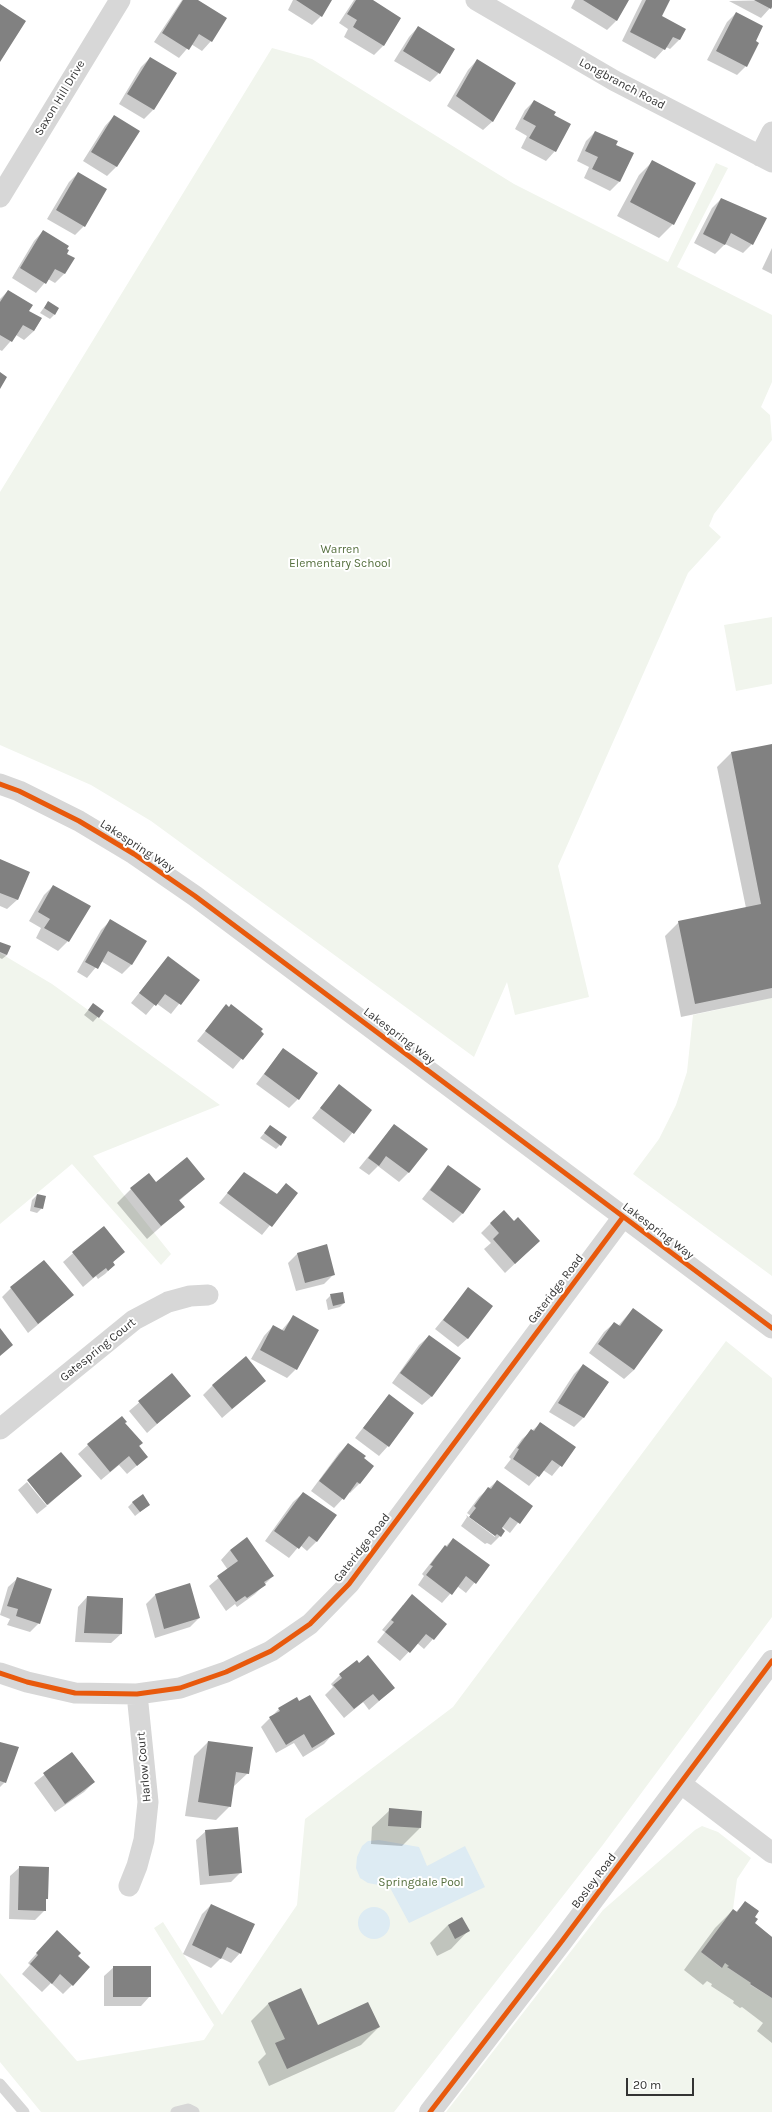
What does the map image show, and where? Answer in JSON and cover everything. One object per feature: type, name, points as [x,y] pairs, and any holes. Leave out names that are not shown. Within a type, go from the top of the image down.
[{"type":"street","name":"Saxon Hill Drive","points":[[0,197],[120,0]]},
{"type":"street","name":"Longbranch Road","points":[[476,0],[615,81],[766,159]]},
{"type":"street","points":[[766,159],[772,132]]},
{"type":"street","name":"Lakespring Way","points":[[0,784],[18,791],[79,821],[134,854],[220,914],[772,1328]]},
{"type":"street","name":"Gateridge Road","points":[[0,1673],[28,1682],[75,1693],[137,1694],[180,1688],[226,1672],[271,1651],[310,1624],[349,1584],[623,1217]]},
{"type":"street","name":"Gatespring Court","points":[[0,1429],[134,1320],[168,1302],[190,1296],[208,1295]]},
{"type":"street","name":"Bosley Road","points":[[430,2112],[772,1661]]},
{"type":"street","name":"Harlow Court","points":[[128,1886],[137,1866],[144,1840],[148,1802],[137,1694]]},
{"type":"street","points":[[680,1783],[772,1853]]},
{"type":"lane","points":[[0,2084],[24,2112]]},
{"type":"lane","points":[[176,2112],[188,2109],[194,2112]]},
{"type":"green space","name":"Warren Elementary School","points":[[272,48],[312,59],[514,184],[668,262],[716,163],[728,168],[677,267],[772,315],[772,382],[761,407],[770,415],[772,440],[714,514],[709,526],[721,537],[688,573],[558,866],[589,997],[515,1015],[507,982],[474,1057],[151,821],[91,785],[0,745],[0,492]]},
{"type":"green space","points":[[772,617],[772,684],[736,691],[724,625]]},
{"type":"green space","points":[[0,953],[52,984],[220,1105],[93,1156],[171,1254],[161,1265],[72,1164],[0,1224]]},
{"type":"green space","points":[[772,998],[772,1276],[633,1174],[659,1139],[676,1105],[687,1072],[693,1015]]},
{"type":"green space","name":"Springdale Pool","points":[[726,1341],[772,1378],[772,1617],[602,1846],[394,2112],[41,2112],[0,2062],[0,1973],[77,2061],[204,2040],[214,2025],[154,1928],[163,1922],[222,2015],[297,1905],[305,1819],[453,1707]]},
{"type":"green space","points":[[702,1826],[718,1832],[751,1858],[737,1879],[733,1909],[701,1952],[721,1968],[725,1963],[729,1966],[728,1968],[751,1983],[750,1985],[772,1998],[772,2112],[446,2112],[603,1910],[695,1830]]},
{"type":"shaded area","points":[[379,1840],[419,1847],[427,1866],[465,1846],[485,1887],[409,1923],[388,1884],[379,1885],[368,1883],[360,1878],[356,1868],[357,1857],[362,1846],[368,1841]]},
{"type":"shaded area","points":[[371,1907],[377,1907],[387,1914],[390,1923],[389,1929],[383,1936],[377,1939],[371,1939],[361,1932],[358,1926],[358,1920],[365,1910]]},
{"type":"building","points":[[183,0],[198,0],[227,18],[212,42],[199,34],[189,50],[162,33]]},
{"type":"building","points":[[296,0],[332,0],[322,17]]},
{"type":"building","points":[[356,0],[373,0],[401,18],[384,46],[353,27],[357,20],[347,14]]},
{"type":"building","points":[[583,0],[629,0],[617,21]]},
{"type":"building","points":[[646,0],[670,0],[662,16],[686,29],[680,40],[673,37],[665,50],[630,32]]},
{"type":"building","points":[[754,0],[772,0],[772,7],[771,9]]},
{"type":"building","points":[[0,4],[26,21],[0,62]]},
{"type":"building","points":[[736,12],[763,26],[756,41],[759,43],[747,67],[716,51]]},
{"type":"building","points":[[418,26],[455,49],[440,74],[403,51]]},
{"type":"building","points":[[150,57],[177,73],[154,110],[127,94]]},
{"type":"building","points":[[477,59],[516,83],[493,122],[456,96]]},
{"type":"building","points":[[534,100],[556,112],[554,115],[571,124],[556,152],[529,138],[536,126],[523,119]]},
{"type":"building","points":[[114,115],[140,131],[117,167],[91,152]]},
{"type":"building","points":[[595,131],[618,141],[616,145],[634,153],[620,182],[592,169],[598,157],[585,151]]},
{"type":"building","points":[[652,160],[696,183],[674,225],[630,202]]},
{"type":"building","points":[[78,172],[107,189],[85,227],[56,210]]},
{"type":"building","points":[[721,198],[767,218],[753,245],[731,233],[725,245],[703,234]]},
{"type":"building","points":[[43,230],[69,246],[67,249],[69,250],[67,254],[75,258],[65,274],[55,269],[46,284],[20,268]]},
{"type":"building","points":[[8,290],[33,305],[29,311],[42,318],[34,331],[23,325],[12,342],[0,335],[0,302]]},
{"type":"building","points":[[48,301],[59,308],[55,315],[44,308]]},
{"type":"building","points":[[0,372],[7,377],[0,389]]},
{"type":"building","points":[[772,744],[772,988],[695,1004],[678,921],[761,904],[731,752]]},
{"type":"building","points":[[0,859],[30,872],[18,900],[0,893]]},
{"type":"building","points":[[53,885],[91,906],[69,942],[44,928],[50,919],[38,912]]},
{"type":"building","points":[[110,919],[147,941],[132,965],[108,951],[98,969],[85,962]]},
{"type":"building","points":[[0,942],[11,946],[7,955],[0,952]]},
{"type":"building","points":[[168,956],[200,980],[181,1005],[165,994],[156,1006],[139,993]]},
{"type":"building","points":[[93,1003],[104,1011],[99,1018],[88,1010]]},
{"type":"building","points":[[226,1004],[229,1007],[231,1004],[263,1029],[261,1031],[264,1034],[243,1060],[205,1031]]},
{"type":"building","points":[[283,1048],[318,1073],[299,1100],[264,1074]]},
{"type":"building","points":[[339,1084],[372,1110],[354,1134],[320,1108]]},
{"type":"building","points":[[394,1124],[428,1149],[409,1173],[386,1156],[379,1166],[368,1158]]},
{"type":"building","points":[[270,1125],[287,1137],[281,1146],[264,1133]]},
{"type":"building","points":[[187,1157],[205,1179],[179,1200],[185,1207],[161,1226],[130,1188],[149,1173],[156,1182]]},
{"type":"building","points":[[448,1165],[481,1189],[463,1214],[430,1190]]},
{"type":"building","points":[[244,1172],[277,1194],[286,1183],[298,1193],[272,1227],[227,1193]]},
{"type":"building","points":[[37,1194],[46,1196],[43,1209],[34,1207]]},
{"type":"building","points":[[504,1210],[514,1221],[518,1217],[540,1241],[515,1264],[493,1239],[499,1233],[490,1223]]},
{"type":"building","points":[[104,1226],[125,1252],[113,1262],[115,1265],[108,1271],[106,1268],[93,1278],[72,1252]]},
{"type":"building","points":[[327,1244],[335,1275],[305,1283],[297,1253]]},
{"type":"building","points":[[44,1260],[74,1295],[38,1324],[10,1287]]},
{"type":"building","points":[[468,1287],[493,1306],[468,1339],[443,1320]]},
{"type":"building","points":[[343,1292],[345,1303],[333,1306],[330,1294]]},
{"type":"building","points":[[633,1308],[663,1330],[634,1370],[598,1344],[614,1322],[620,1326]]},
{"type":"building","points":[[293,1315],[319,1330],[297,1370],[260,1350],[273,1325],[284,1331]]},
{"type":"building","points":[[0,1328],[13,1345],[0,1356]]},
{"type":"building","points":[[429,1335],[461,1358],[432,1397],[400,1373]]},
{"type":"building","points":[[246,1356],[266,1381],[232,1409],[212,1385]]},
{"type":"building","points":[[583,1364],[609,1382],[584,1418],[558,1403]]},
{"type":"building","points":[[172,1373],[191,1396],[157,1424],[138,1401]]},
{"type":"building","points":[[389,1394],[414,1413],[389,1447],[363,1428]]},
{"type":"building","points":[[122,1416],[127,1422],[125,1423],[143,1443],[139,1446],[148,1457],[137,1466],[129,1456],[110,1472],[87,1444]]},
{"type":"building","points":[[540,1422],[576,1447],[562,1467],[552,1460],[539,1477],[513,1459],[519,1449],[517,1448],[531,1429],[534,1431]]},
{"type":"building","points":[[348,1443],[366,1456],[364,1458],[374,1466],[360,1484],[357,1482],[344,1500],[319,1481]]},
{"type":"building","points":[[61,1452],[82,1476],[47,1505],[27,1480]]},
{"type":"building","points":[[497,1480],[533,1506],[520,1524],[510,1517],[502,1528],[505,1531],[501,1537],[497,1534],[495,1536],[469,1517],[476,1508],[474,1506],[488,1487],[491,1489]]},
{"type":"building","points":[[303,1492],[337,1515],[317,1542],[309,1536],[299,1549],[274,1531]]},
{"type":"building","points":[[143,1494],[150,1505],[140,1512],[132,1502]]},
{"type":"building","points":[[247,1537],[274,1576],[264,1582],[266,1585],[247,1598],[245,1596],[236,1602],[217,1576],[238,1561],[230,1550]]},
{"type":"building","points":[[453,1538],[490,1565],[476,1584],[466,1576],[452,1595],[426,1575],[433,1566],[430,1565],[445,1545],[447,1547]]},
{"type":"building","points":[[17,1577],[52,1589],[40,1624],[16,1616],[18,1609],[7,1606]]},
{"type":"building","points":[[190,1583],[200,1618],[164,1629],[155,1594]]},
{"type":"building","points":[[412,1594],[447,1624],[434,1640],[426,1634],[410,1653],[385,1632],[394,1622],[391,1620]]},
{"type":"building","points":[[87,1596],[123,1598],[122,1634],[84,1633]]},
{"type":"building","points":[[368,1655],[395,1688],[379,1701],[373,1694],[354,1709],[333,1685],[342,1678],[339,1674],[357,1660],[359,1663]]},
{"type":"building","points":[[310,1695],[335,1734],[312,1748],[304,1734],[286,1745],[269,1717],[280,1711],[278,1708],[297,1697],[299,1701]]},
{"type":"building","points":[[208,1741],[253,1747],[249,1774],[236,1772],[231,1807],[198,1802]]},
{"type":"building","points":[[0,1742],[19,1747],[6,1783],[0,1781]]},
{"type":"building","points":[[72,1752],[95,1782],[65,1804],[43,1773]]},
{"type":"building","points":[[389,1808],[422,1811],[421,1828],[388,1826]]},
{"type":"building","points":[[238,1827],[242,1873],[209,1876],[205,1830]]},
{"type":"building","points":[[19,1866],[49,1867],[46,1911],[18,1910]]},
{"type":"building","points":[[745,1901],[759,1911],[755,1917],[758,1919],[755,1923],[772,1937],[772,1998],[727,1967],[729,1966],[725,1963],[722,1968],[701,1952],[733,1909],[737,1912]]},
{"type":"building","points":[[211,1904],[255,1924],[241,1954],[227,1947],[221,1959],[192,1945]]},
{"type":"building","points":[[462,1917],[470,1931],[455,1939],[448,1925]]},
{"type":"building","points":[[57,1930],[81,1953],[78,1956],[90,1967],[73,1986],[60,1974],[52,1984],[30,1964],[38,1955],[36,1953]]},
{"type":"building","points":[[113,1966],[151,1966],[151,1997],[113,1997]]},
{"type":"building","points":[[301,1988],[318,2025],[368,2002],[380,2027],[287,2069],[275,2043],[285,2039],[268,2003]]},
{"type":"cycle path","points":[[0,784],[19,791],[79,821],[134,854],[195,896],[772,1328]]},
{"type":"cycle path","points":[[0,1673],[27,1682],[75,1693],[137,1694],[180,1688],[226,1672],[271,1651],[310,1624],[349,1584],[623,1217]]},
{"type":"cycle path","points":[[430,2112],[562,1941],[772,1661]]}]
